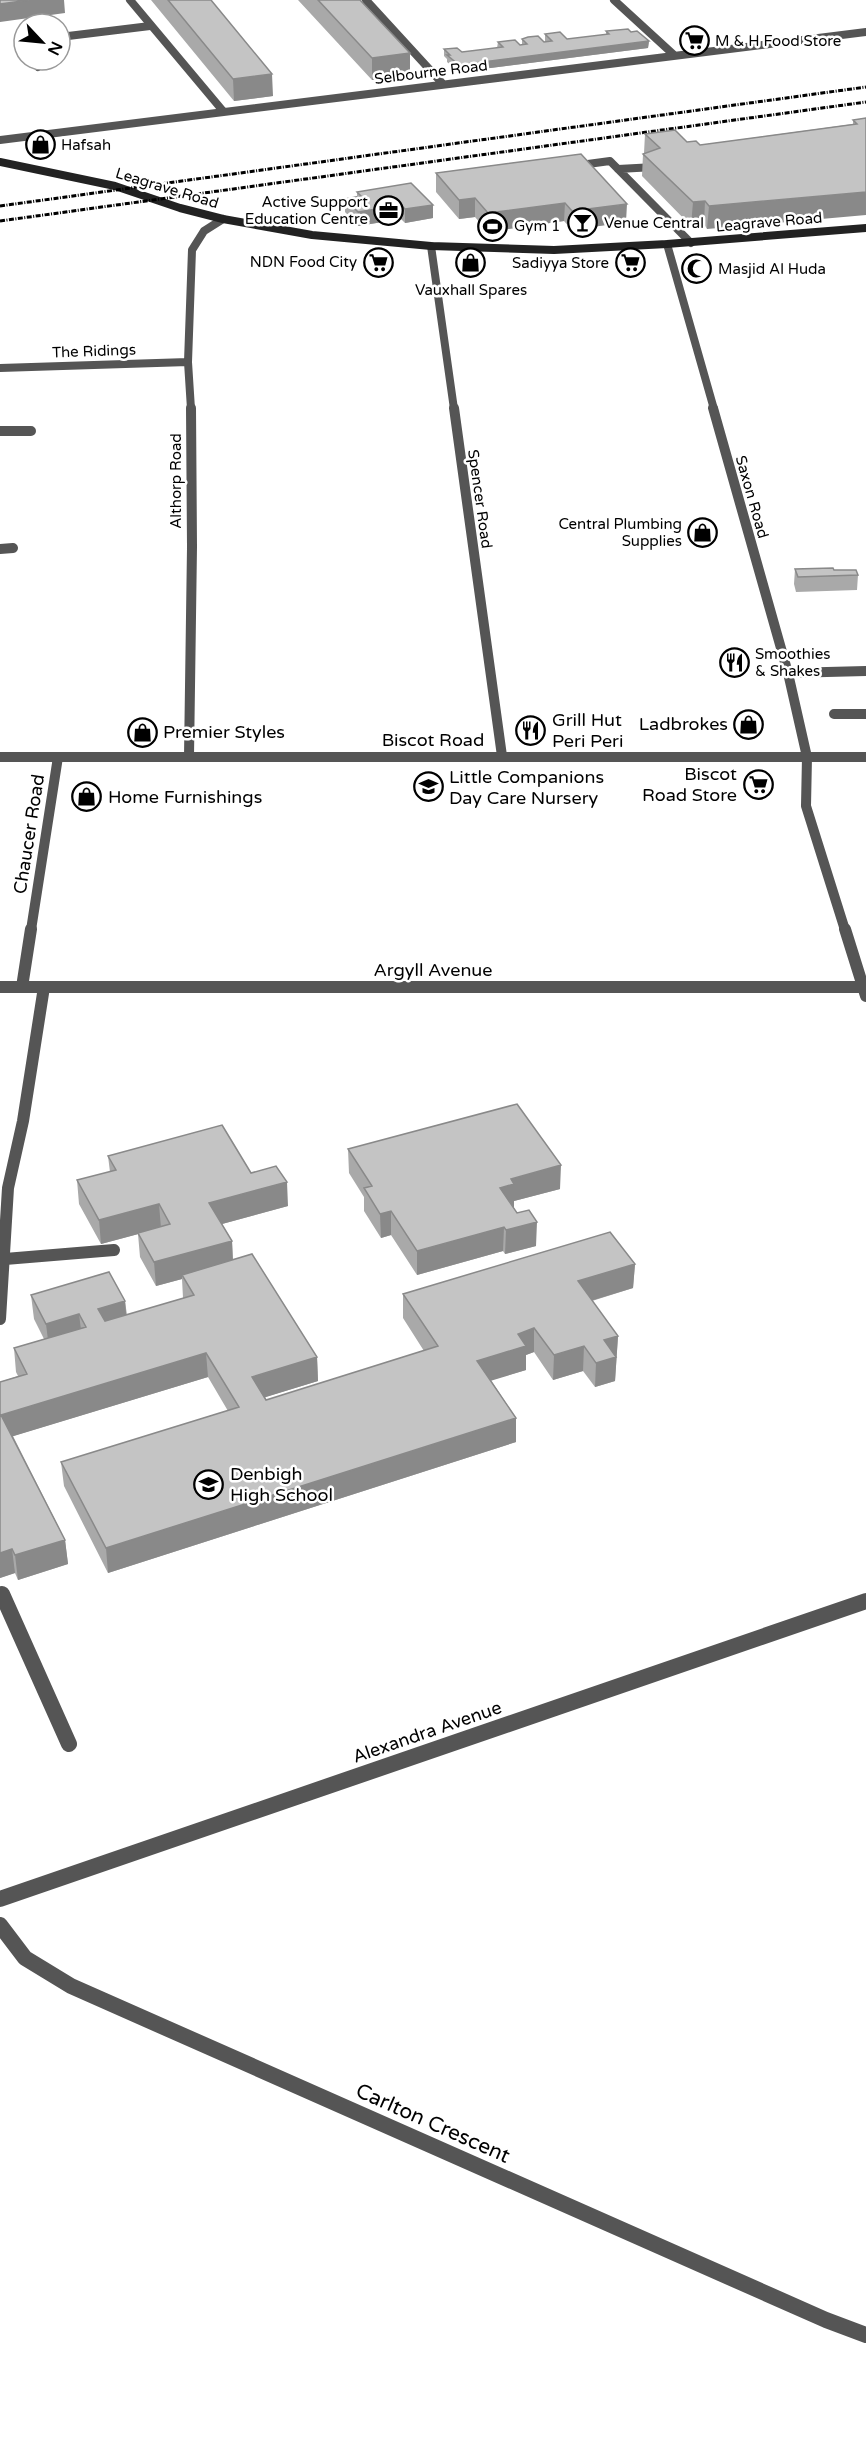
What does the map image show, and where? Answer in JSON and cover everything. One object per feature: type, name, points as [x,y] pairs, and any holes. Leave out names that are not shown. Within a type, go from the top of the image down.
[{"type":"main road","name":"Leagrave Road","points":[[0,162],[115,186],[180,208],[223,219],[312,235],[431,246],[554,250],[691,243],[866,228]]},
{"type":"street","points":[[130,0],[223,111]]},
{"type":"street","points":[[366,0],[442,84]]},
{"type":"street","points":[[615,0],[674,55]]},
{"type":"street","points":[[72,36],[150,26]]},
{"type":"street","name":"Selbourne Road","points":[[0,140],[866,32]]},
{"type":"street","points":[[565,167],[610,161],[691,243]]},
{"type":"street","points":[[618,169],[655,167]]},
{"type":"street","name":"Althorp Road","points":[[189,756],[192,547],[188,362],[192,250],[204,231],[223,219]]},
{"type":"street","name":"Saxon Road","points":[[667,244],[788,674],[807,757],[806,806],[865,990]]},
{"type":"street","name":"Spencer Road","points":[[431,246],[502,756]]},
{"type":"street","name":"The Ridings","points":[[0,368],[188,362]]},
{"type":"street","points":[[0,431],[31,431]]},
{"type":"street","points":[[0,549],[12,548]]},
{"type":"street","points":[[788,674],[866,671]]},
{"type":"street","points":[[834,714],[866,714]]},
{"type":"street","name":"Biscot Road","points":[[0,757],[866,757]]},
{"type":"street","name":"Chaucer Road","points":[[22,987],[58,757]]},
{"type":"street","name":"Argyll Avenue","points":[[0,987],[865,990]]},
{"type":"street","points":[[0,1319],[8,1188],[23,1122],[44,987]]},
{"type":"street","points":[[5,1259],[114,1250]]},
{"type":"street","points":[[0,1595],[2,1594],[69,1744]]},
{"type":"street","name":"Alexandra Avenue","points":[[0,1899],[866,1601]]},
{"type":"street","name":"Carlton Crescent","points":[[0,1925],[25,1958],[71,1986],[866,2335]]},
{"type":"building","points":[[0,0],[29,0],[0,4]]},
{"type":"building","points":[[168,0],[211,0],[272,74],[233,79]]},
{"type":"building","points":[[318,0],[360,0],[410,53],[372,58]]},
{"type":"building","points":[[628,29],[631,32],[637,31],[649,41],[459,65],[447,55],[450,55],[444,49],[457,48],[462,52],[503,47],[498,42],[515,40],[520,45],[527,44],[522,39],[528,37],[538,36],[544,42],[552,41],[545,34],[560,32],[567,39],[609,34],[606,31]]},
{"type":"building","points":[[866,118],[866,192],[709,206],[705,201],[693,202],[643,154],[660,148],[645,134],[675,130],[687,142],[696,141],[700,145],[857,124],[853,120]]},
{"type":"building","points":[[581,154],[627,204],[572,211],[565,203],[488,213],[475,198],[459,200],[436,173]]},
{"type":"building","points":[[411,183],[433,205],[405,209],[401,205],[358,212],[345,199],[361,196],[357,192]]},
{"type":"building","points":[[833,568],[834,570],[856,570],[858,575],[798,577],[795,569]]},
{"type":"building","points":[[517,1104],[561,1165],[511,1179],[514,1184],[500,1188],[517,1213],[529,1210],[537,1222],[506,1230],[504,1227],[417,1251],[391,1211],[380,1214],[364,1188],[372,1186],[348,1149]]},
{"type":"building","points":[[222,1125],[251,1173],[276,1166],[287,1182],[209,1203],[232,1241],[154,1262],[138,1233],[170,1224],[159,1204],[99,1220],[77,1180],[116,1170],[108,1156]]},
{"type":"building","points":[[610,1232],[635,1264],[578,1281],[618,1336],[604,1340],[616,1357],[596,1363],[584,1346],[554,1355],[534,1328],[518,1334],[526,1346],[477,1361],[516,1418],[106,1548],[61,1462],[239,1407],[206,1353],[1,1415],[65,1540],[15,1555],[12,1549],[0,1553],[0,1382],[27,1374],[14,1348],[86,1327],[79,1314],[46,1324],[31,1295],[109,1272],[125,1301],[98,1309],[105,1321],[194,1295],[182,1275],[252,1254],[317,1357],[252,1377],[266,1400],[438,1346],[403,1294]]},
{"type":"railway","points":[[0,206],[866,87]]},
{"type":"railway","points":[[0,221],[866,102]]},
{"type":"place","name":"M & H Food Store","points":[[694,41]]},
{"type":"place","name":"Hafsah","points":[[40,145]]},
{"type":"place","name":"Active Support Education Centre","points":[[389,211]]},
{"type":"place","name":"Venue Central","points":[[583,223]]},
{"type":"place","name":"Gym 1","points":[[493,226]]},
{"type":"place","name":"NDN Food City","points":[[378,262]]},
{"type":"place","name":"Vauxhall Spares","points":[[471,263]]},
{"type":"place","name":"Sadiyya Store","points":[[630,263]]},
{"type":"place","name":"Masjid Al Huda","points":[[697,269]]},
{"type":"place","name":"Central Plumbing Supplies","points":[[703,533]]},
{"type":"place","name":"Smoothies & Shakes","points":[[734,663]]},
{"type":"place","name":"Ladbrokes","points":[[749,724]]},
{"type":"place","name":"Grill Hut Peri Peri","points":[[531,730]]},
{"type":"place","name":"Premier Styles","points":[[142,732]]},
{"type":"place","name":"Biscot Road Store","points":[[758,784]]},
{"type":"place","name":"Little Companions Day Care Nursery","points":[[428,787]]},
{"type":"place","name":"Home Furnishings","points":[[87,797]]},
{"type":"place","name":"Denbigh High School","points":[[209,1484]]}]
